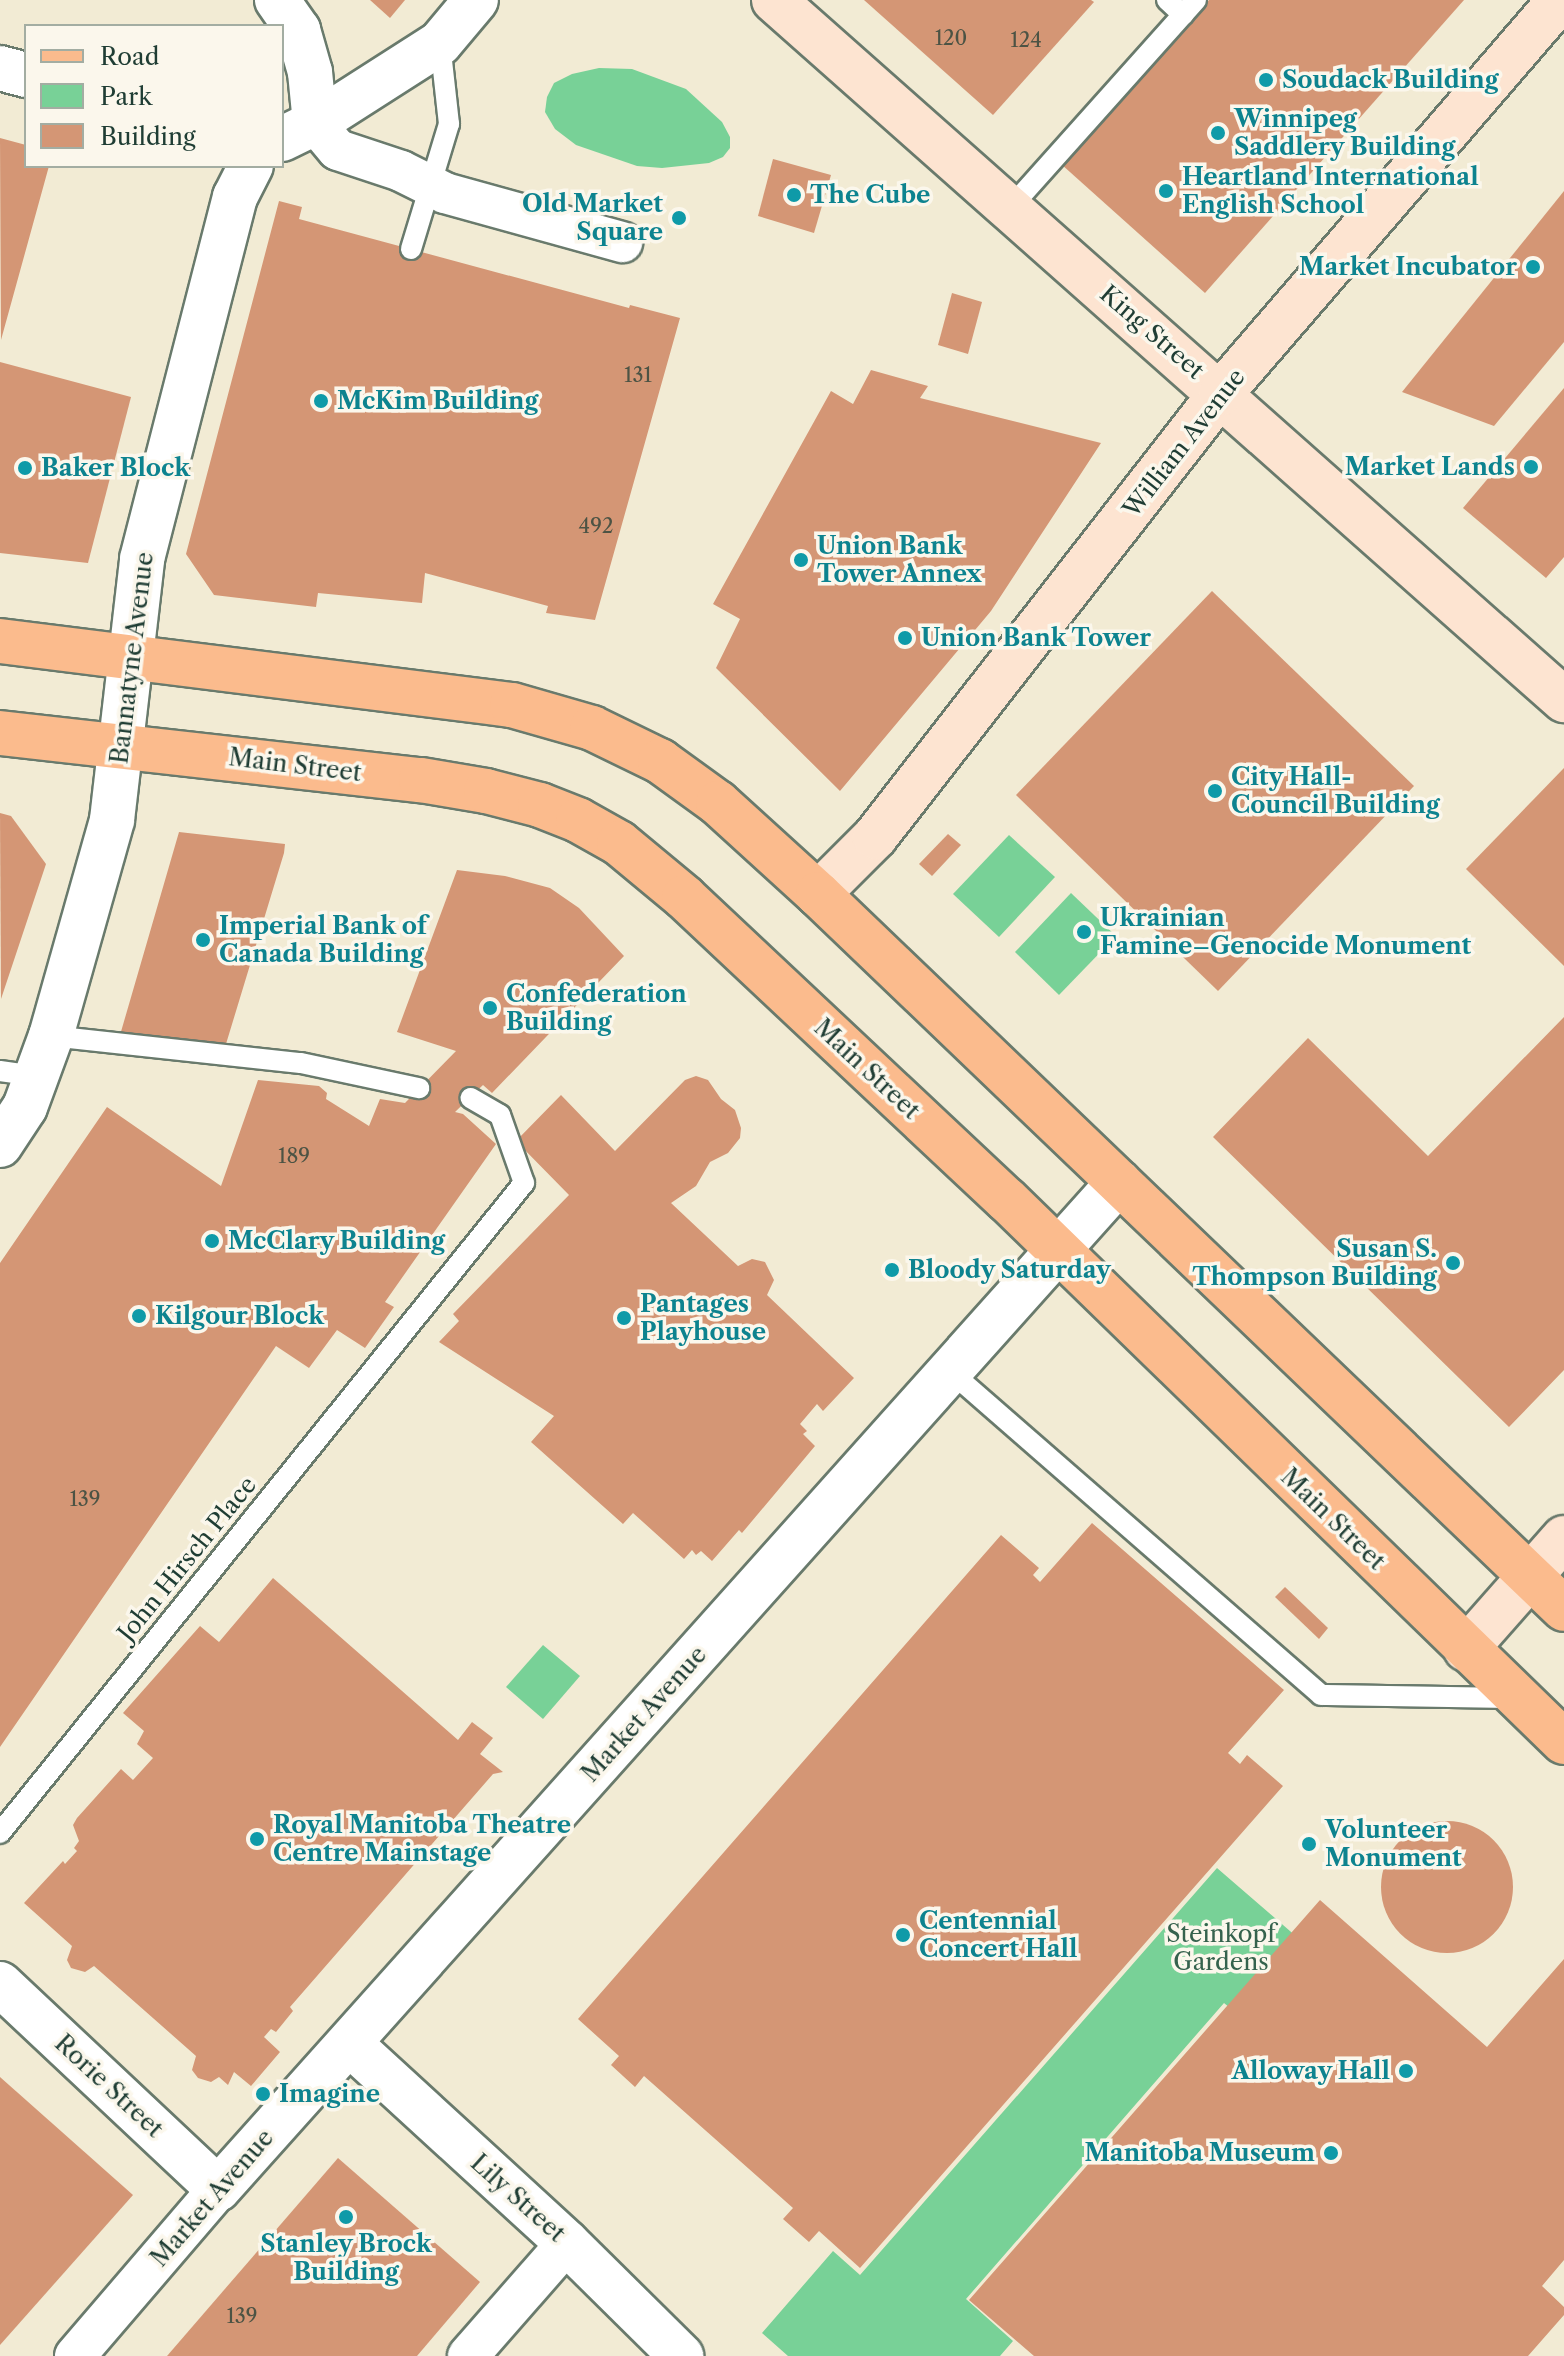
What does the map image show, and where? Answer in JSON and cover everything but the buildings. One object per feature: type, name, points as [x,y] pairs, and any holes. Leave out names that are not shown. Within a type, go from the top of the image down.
[{"type":"main road","name":"King Street","points":[[774,0],[1564,700]]},
{"type":"main road","name":"William Avenue","points":[[818,894],[875,837],[1221,393],[1560,0]]},
{"type":"main road","points":[[0,641],[512,705],[592,728],[660,761],[691,782],[818,894],[1564,1609]]},
{"type":"main road","name":"Main Street","points":[[0,733],[421,780],[513,798],[578,820],[649,866],[1059,1252],[1564,1742]]},
{"type":"main road","points":[[1466,1649],[1564,1538]]},
{"type":"street","points":[[277,0],[298,30],[310,72],[299,131]]},
{"type":"street","points":[[299,131],[440,43],[476,0]]},
{"type":"street","points":[[0,68],[24,74]]},
{"type":"street","points":[[299,131],[338,150],[401,171],[430,186],[622,242]]},
{"type":"street","name":"Bannatyne Avenue","points":[[0,1145],[25,1107],[29,1061],[112,820],[142,559],[235,197],[250,168]]},
{"type":"street","name":"Market Avenue","points":[[75,2356],[218,2189],[1119,1182]]},
{"type":"street","name":"Rorie Street","points":[[0,1984],[218,2189]]},
{"type":"street","name":"Lily Street","points":[[350,2044],[567,2243],[681,2356]]},
{"type":"street","points":[[468,2356],[567,2243]]},
{"type":"lane","points":[[1010,208],[1190,7],[1167,0]]},
{"type":"lane","points":[[411,249],[449,124],[440,43]]},
{"type":"lane","points":[[29,1061],[301,1063],[419,1088]]},
{"type":"lane","name":"John Hirsch Place","points":[[0,1833],[524,1183],[500,1115],[470,1098]]},
{"type":"lane","points":[[951,1372],[1321,1695],[1517,1698]]},
{"type":"green space","points":[[599,68],[632,69],[686,89],[722,122],[730,137],[730,148],[723,157],[709,163],[662,168],[637,166],[576,145],[555,129],[545,112],[547,97],[554,83],[572,74]]},
{"type":"green space","points":[[1009,835],[1055,877],[999,937],[953,894]]},
{"type":"green space","points":[[1071,893],[1116,936],[1059,995],[1015,952]]},
{"type":"green space","points":[[543,1645],[580,1676],[543,1719],[506,1687]]},
{"type":"green space","name":"Steinkopf Gardens","points":[[1217,1868],[1305,1944],[1241,2017],[1224,2003],[966,2299],[1013,2341],[1000,2356],[788,2356],[762,2333],[833,2251],[860,2275]]},
{"type":"place","name":"Soudack Building","points":[[1266,80]]},
{"type":"place","name":"Winnipeg Saddlery Building","points":[[1218,133]]},
{"type":"place","name":"Heartland International English School","points":[[1166,191]]},
{"type":"place","name":"The Cube","points":[[794,195]]},
{"type":"place","name":"Old Market Square","points":[[679,218]]},
{"type":"place","name":"Market Incubator","points":[[1533,267]]},
{"type":"place","name":"McKim Building","points":[[321,401]]},
{"type":"place","name":"Market Lands","points":[[1531,467]]},
{"type":"place","name":"Baker Block","points":[[25,468]]},
{"type":"place","name":"Union Bank Tower Annex","points":[[801,560]]},
{"type":"place","name":"Union Bank Tower","points":[[905,638]]},
{"type":"place","name":"City Hall- Council Building","points":[[1215,791]]},
{"type":"place","name":"Ukrainian Famine–Genocide Monument","points":[[1084,932]]},
{"type":"place","name":"Imperial Bank of Canada Building","points":[[203,940]]},
{"type":"place","name":"Confederation Building","points":[[490,1008]]},
{"type":"place","name":"McClary Building","points":[[212,1241]]},
{"type":"place","name":"Susan S. Thompson Building","points":[[1453,1263]]},
{"type":"place","name":"Bloody Saturday","points":[[892,1270]]},
{"type":"place","name":"Kilgour Block","points":[[139,1316]]},
{"type":"place","name":"Pantages Playhouse","points":[[624,1318]]},
{"type":"place","name":"Royal Manitoba Theatre Centre Mainstage","points":[[257,1839]]},
{"type":"place","name":"Volunteer Monument","points":[[1309,1844]]},
{"type":"place","name":"Centennial Concert Hall","points":[[903,1935]]},
{"type":"place","name":"Alloway Hall","points":[[1406,2071]]},
{"type":"place","name":"Imagine","points":[[263,2094]]},
{"type":"place","name":"Manitoba Museum","points":[[1331,2153]]},
{"type":"place","name":"Stanley Brock Building","points":[[346,2217]]}]
